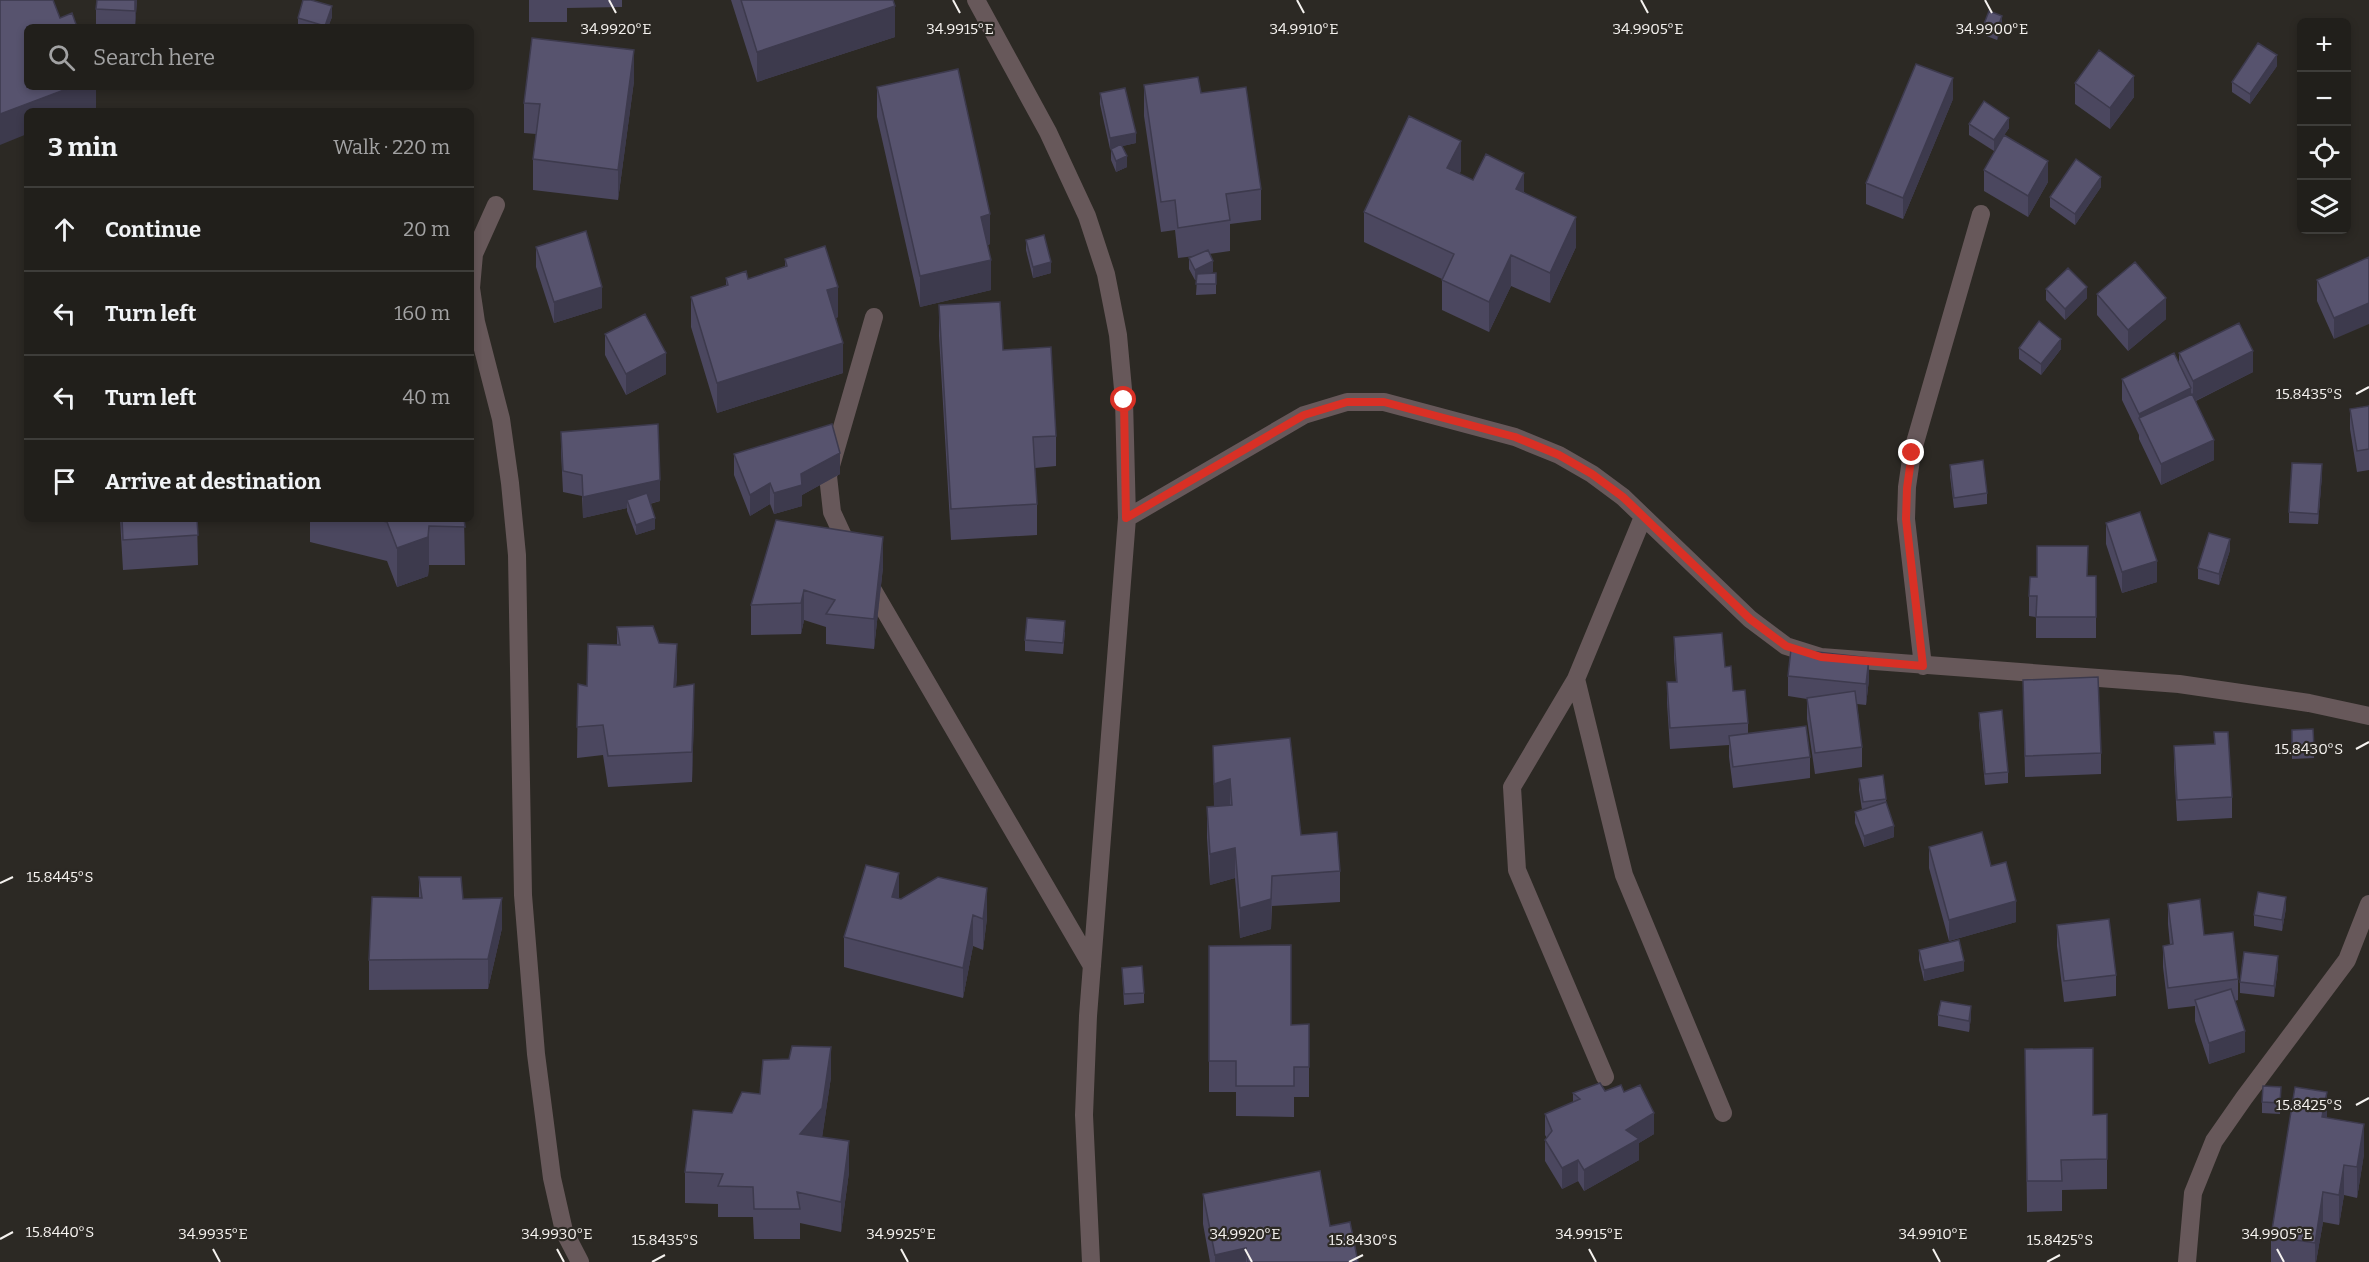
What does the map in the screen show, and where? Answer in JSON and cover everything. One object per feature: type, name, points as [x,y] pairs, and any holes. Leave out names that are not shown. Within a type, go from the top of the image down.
[{"type":"street","points":[[976,0],[1048,132],[1087,216],[1106,274],[1118,334],[1124,400],[1126,518],[1092,966],[1084,1115],[1091,1262]]},
{"type":"street","points":[[474,254],[496,205]]},
{"type":"street","points":[[1923,666],[1906,519],[1907,488],[1912,453],[1981,214]]},
{"type":"street","points":[[474,308],[501,419],[517,555],[523,895],[536,1054],[552,1178],[564,1231],[580,1262]]},
{"type":"street","points":[[874,317],[828,476],[832,512],[845,543],[1092,966]]},
{"type":"street","points":[[1126,518],[1304,415],[1347,402],[1384,402],[1515,437],[1559,455],[1592,474],[1623,497],[1750,619],[1786,646],[1821,657],[2179,684],[2309,703],[2369,716]]},
{"type":"street","points":[[1605,1077],[1517,870],[1512,787],[1576,679],[1643,517]]},
{"type":"street","points":[[1576,679],[1624,875],[1723,1113]]},
{"type":"street","points":[[2187,1262],[2193,1193],[2214,1141],[2347,960],[2367,914]]},
{"type":"building","points":[[0,0],[53,0],[60,18],[72,13],[76,24],[24,24],[24,90],[64,90],[0,114]]},
{"type":"building","points":[[97,0],[135,0],[135,11],[96,9]]},
{"type":"building","points":[[303,0],[332,6],[326,24],[298,18]]},
{"type":"building","points":[[741,0],[893,0],[895,6],[757,52]]},
{"type":"building","points":[[1989,11],[2002,16],[1997,29],[1984,24]]},
{"type":"building","points":[[532,38],[634,50],[618,170],[533,159],[540,104],[524,103]]},
{"type":"building","points":[[2258,43],[2277,55],[2250,94],[2232,82]]},
{"type":"building","points":[[2099,50],[2134,76],[2110,108],[2075,83]]},
{"type":"building","points":[[1916,64],[1953,78],[1903,198],[1866,183]]},
{"type":"building","points":[[958,69],[990,214],[981,217],[991,260],[920,276],[877,87]]},
{"type":"building","points":[[1198,77],[1201,93],[1246,87],[1261,189],[1226,194],[1230,220],[1178,228],[1175,200],[1161,202],[1144,85]]},
{"type":"building","points":[[1125,88],[1136,133],[1110,138],[1100,93]]},
{"type":"building","points":[[1984,101],[2009,118],[1994,140],[1969,124]]},
{"type":"building","points":[[1409,116],[1461,141],[1447,168],[1473,180],[1486,154],[1524,173],[1516,189],[1576,217],[1550,273],[1511,255],[1489,302],[1442,280],[1454,254],[1364,212]]},
{"type":"building","points":[[2004,135],[2048,161],[2028,196],[1984,170]]},
{"type":"building","points":[[1121,144],[1127,156],[1116,161],[1111,149]]},
{"type":"building","points":[[2076,159],[2101,177],[2075,214],[2050,197]]},
{"type":"building","points":[[586,231],[602,287],[554,302],[536,247]]},
{"type":"building","points":[[1044,235],[1051,262],[1033,267],[1026,240]]},
{"type":"building","points":[[825,246],[838,287],[827,290],[843,343],[717,383],[691,297],[728,285],[726,278],[746,271],[748,279],[787,266],[785,259]]},
{"type":"building","points":[[1208,250],[1213,261],[1195,270],[1189,258]]},
{"type":"building","points":[[2369,257],[2369,303],[2334,318],[2317,280]]},
{"type":"building","points":[[2135,262],[2166,298],[2128,330],[2097,294]]},
{"type":"building","points":[[2068,268],[2087,287],[2065,309],[2046,289]]},
{"type":"building","points":[[1216,273],[1216,284],[1196,284],[1197,274]]},
{"type":"building","points":[[1000,302],[1003,350],[1051,347],[1056,436],[1033,437],[1037,504],[951,509],[939,305]]},
{"type":"building","points":[[645,314],[666,353],[626,374],[605,334]]},
{"type":"building","points":[[2039,321],[2061,339],[2041,364],[2019,348]]},
{"type":"building","points":[[2239,323],[2253,351],[2193,381],[2179,353]]},
{"type":"building","points":[[2174,353],[2191,388],[2139,414],[2122,379]]},
{"type":"building","points":[[2192,394],[2214,440],[2161,464],[2139,418]]},
{"type":"building","points":[[2369,406],[2369,449],[2357,451],[2350,409]]},
{"type":"building","points":[[658,424],[660,480],[583,497],[582,475],[563,471],[561,432]]},
{"type":"building","points":[[832,424],[840,453],[801,474],[802,485],[774,493],[770,483],[750,495],[734,454]]},
{"type":"building","points":[[1983,460],[1987,493],[1954,498],[1950,465]]},
{"type":"building","points":[[2292,463],[2322,464],[2318,514],[2289,512]]},
{"type":"building","points":[[647,493],[655,518],[636,525],[627,500]]},
{"type":"building","points":[[2140,512],[2157,561],[2122,572],[2106,523]]},
{"type":"building","points":[[776,520],[883,537],[874,619],[826,614],[835,600],[804,590],[801,603],[751,605]]},
{"type":"building","points":[[122,522],[197,522],[198,535],[123,540]]},
{"type":"building","points":[[387,522],[464,522],[465,527],[429,526],[428,537],[397,548]]},
{"type":"building","points":[[2209,533],[2230,539],[2219,574],[2198,568]]},
{"type":"building","points":[[2037,546],[2088,546],[2087,576],[2096,576],[2096,617],[2036,617],[2037,596],[2029,596],[2030,577],[2037,577]]},
{"type":"building","points":[[1027,618],[1065,621],[1063,643],[1025,640]]},
{"type":"building","points":[[653,626],[659,643],[677,644],[674,687],[694,684],[692,752],[608,756],[603,725],[577,727],[578,684],[587,686],[588,644],[620,645],[617,627]]},
{"type":"building","points":[[1722,633],[1725,667],[1731,666],[1733,691],[1745,690],[1748,723],[1670,728],[1667,682],[1677,682],[1674,637]]},
{"type":"building","points":[[1791,649],[1869,658],[1866,684],[1788,676]]},
{"type":"building","points":[[2098,677],[2101,753],[2025,756],[2023,680]]},
{"type":"building","points":[[1855,691],[1862,747],[1815,753],[1807,698]]},
{"type":"building","points":[[2002,710],[2008,772],[1985,774],[1979,713]]},
{"type":"building","points":[[1806,726],[1810,757],[1733,767],[1729,736]]},
{"type":"building","points":[[2313,729],[2314,747],[2292,749],[2292,730]]},
{"type":"building","points":[[2214,732],[2228,732],[2232,797],[2177,800],[2174,746],[2215,744]]},
{"type":"building","points":[[1290,738],[1301,835],[1337,832],[1340,871],[1272,876],[1271,899],[1240,908],[1235,848],[1210,854],[1207,807],[1232,805],[1230,779],[1214,784],[1213,746]]},
{"type":"building","points":[[1883,775],[1886,799],[1863,802],[1859,779]]},
{"type":"building","points":[[1886,802],[1894,826],[1864,836],[1855,812]]},
{"type":"building","points":[[1982,832],[1991,866],[2006,862],[2016,901],[1949,920],[1929,847]]},
{"type":"building","points":[[866,865],[899,873],[892,897],[901,899],[938,877],[987,888],[983,919],[973,915],[963,968],[844,937]]},
{"type":"building","points":[[419,877],[461,877],[463,899],[502,898],[488,959],[369,960],[372,897],[422,898]]},
{"type":"building","points":[[2258,892],[2286,897],[2282,920],[2254,915]]},
{"type":"building","points":[[2200,899],[2204,935],[2233,932],[2238,979],[2168,988],[2163,946],[2173,944],[2168,904]]},
{"type":"building","points":[[2109,919],[2116,975],[2064,981],[2057,925]]},
{"type":"building","points":[[1959,940],[1964,961],[1924,970],[1919,950]]},
{"type":"building","points":[[1291,945],[1291,1025],[1309,1024],[1309,1067],[1294,1067],[1294,1086],[1236,1086],[1236,1061],[1209,1061],[1209,946]]},
{"type":"building","points":[[2244,952],[2278,956],[2274,986],[2240,982]]},
{"type":"building","points":[[1142,966],[1144,993],[1124,994],[1122,968]]},
{"type":"building","points":[[2231,989],[2245,1031],[2209,1043],[2195,1000]]},
{"type":"building","points":[[1941,1001],[1971,1006],[1969,1021],[1938,1015]]},
{"type":"building","points":[[792,1046],[831,1047],[822,1108],[800,1134],[849,1141],[841,1202],[797,1192],[800,1209],[754,1209],[753,1187],[718,1186],[723,1174],[685,1172],[693,1110],[732,1113],[742,1092],[760,1094],[763,1060],[789,1059]]},
{"type":"building","points":[[2093,1048],[2093,1115],[2107,1114],[2107,1159],[2061,1160],[2062,1181],[2027,1181],[2025,1049]]},
{"type":"building","points":[[1600,1083],[1605,1091],[1621,1085],[1624,1092],[1640,1085],[1654,1113],[1626,1130],[1639,1139],[1584,1170],[1578,1160],[1562,1168],[1545,1140],[1552,1131],[1545,1114],[1580,1099],[1573,1093]]},
{"type":"building","points":[[2263,1086],[2281,1087],[2280,1103],[2262,1102]]},
{"type":"building","points":[[2295,1087],[2327,1092],[2322,1117],[2364,1124],[2357,1167],[2344,1165],[2339,1195],[2323,1192],[2315,1243],[2271,1236]]},
{"type":"building","points":[[1320,1171],[1330,1226],[1350,1222],[1358,1262],[1248,1262],[1246,1248],[1215,1255],[1203,1194]]},
{"type":"route","points":[[1124,400],[1126,518],[1304,415],[1347,402],[1384,402],[1515,437],[1559,455],[1592,474],[1623,497],[1750,619],[1786,646],[1821,657],[1923,666],[1906,519],[1907,488],[1912,453]]}]
